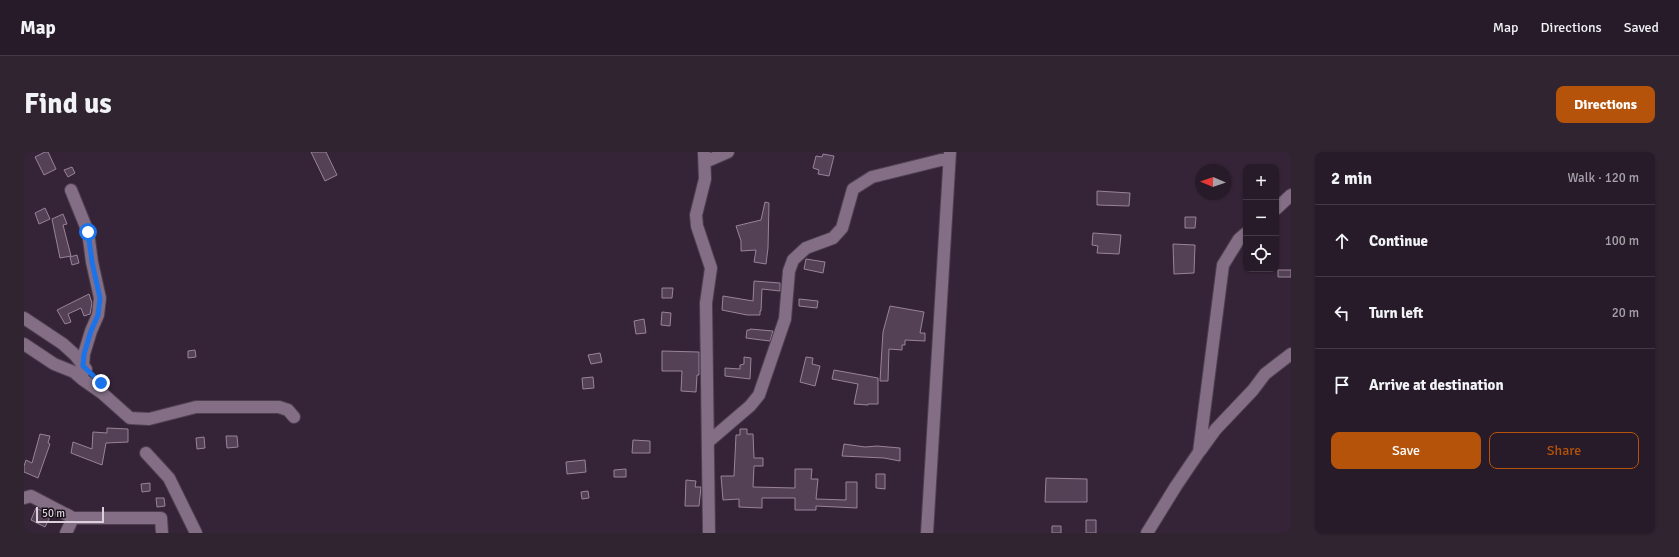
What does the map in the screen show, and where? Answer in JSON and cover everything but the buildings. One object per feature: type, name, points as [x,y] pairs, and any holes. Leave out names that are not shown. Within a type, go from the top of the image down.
[{"type":"street","points":[[709,533],[706,303],[711,268],[697,226],[696,215],[705,179],[704,157],[728,152]]},
{"type":"street","points":[[708,442],[750,406],[759,395],[785,319],[789,271],[793,260],[806,248],[833,238],[842,228],[853,189],[872,177],[949,155],[927,533]]},
{"type":"street","points":[[71,190],[88,232],[92,262],[100,298],[98,315],[84,354],[82,379]]},
{"type":"street","points":[[1279,206],[1291,195]]},
{"type":"street","points":[[1199,452],[1223,265],[1239,239],[1243,236]]},
{"type":"street","points":[[24,318],[63,344],[75,355],[83,366],[101,383],[118,407]]},
{"type":"street","points":[[24,344],[54,364],[74,372],[102,393],[130,418],[149,419],[196,407],[278,407],[288,410],[294,417]]},
{"type":"street","points":[[1148,533],[1176,486],[1216,429],[1253,390],[1265,374],[1291,354]]},
{"type":"street","points":[[146,453],[169,478],[196,533]]},
{"type":"street","points":[[24,500],[31,496],[73,518],[161,518],[162,533]]},
{"type":"street","points":[[66,533],[73,518]]},
{"type":"route","points":[[88,232],[92,262],[100,298],[98,315],[84,354],[83,366],[101,383]]}]
